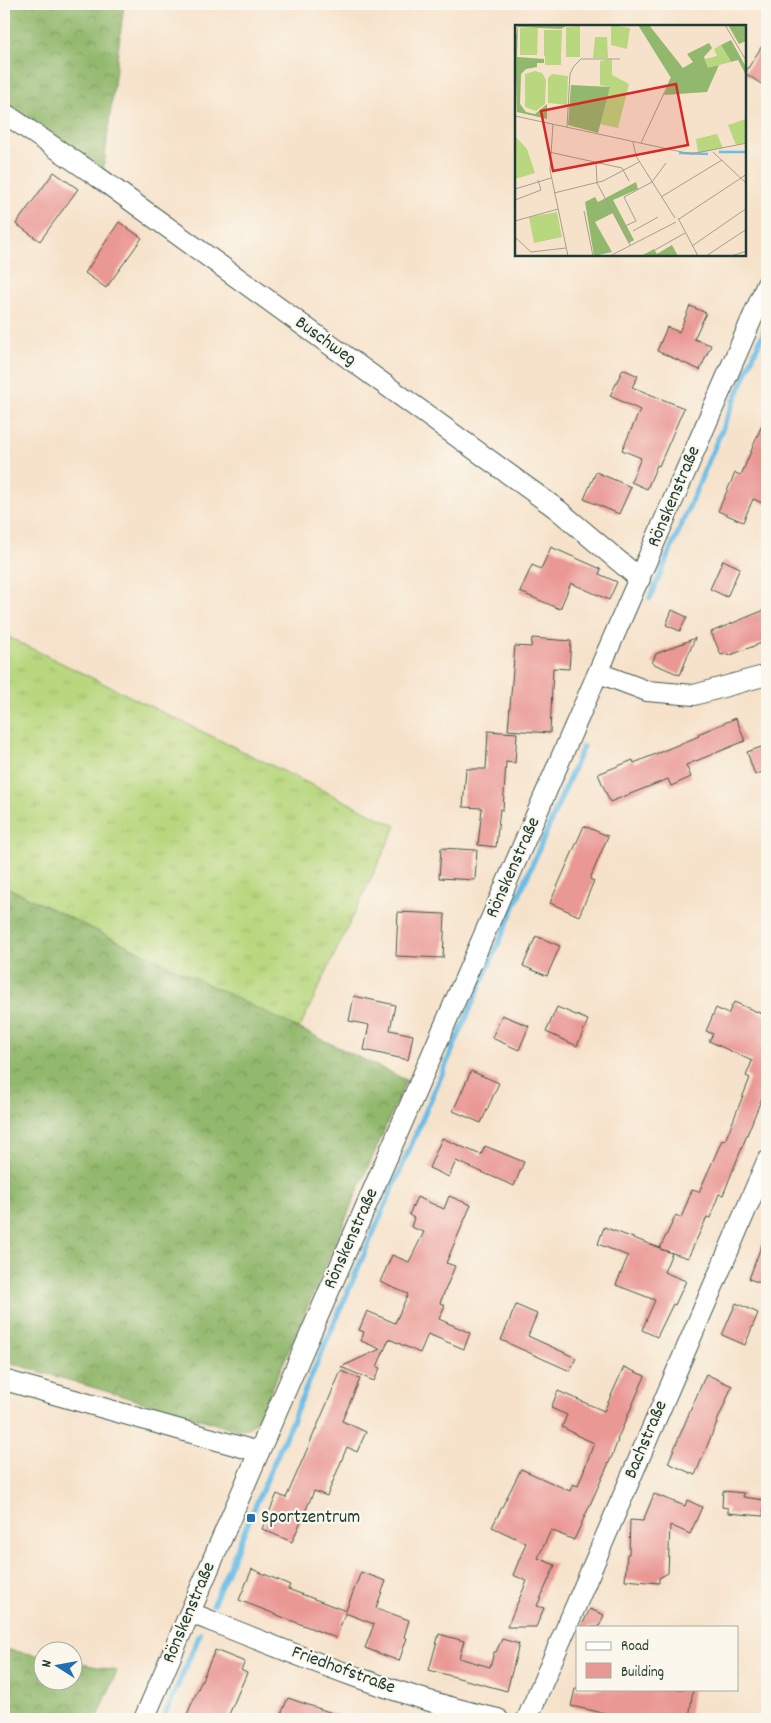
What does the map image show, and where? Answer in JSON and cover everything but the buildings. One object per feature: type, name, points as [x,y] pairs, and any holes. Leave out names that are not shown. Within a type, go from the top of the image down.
[{"type":"street","name":"Buschweg","points":[[4,113],[98,177],[557,509],[640,579]]},
{"type":"street","name":"Rönskenstraße","points":[[144,1719],[767,284]]},
{"type":"street","points":[[599,673],[647,691],[694,695],[767,675]]},
{"type":"street","name":"Bachstraße","points":[[527,1719],[765,1174]]},
{"type":"street","points":[[4,1380],[259,1452]]},
{"type":"street","name":"Friedhofstraße","points":[[191,1613],[354,1677],[432,1702],[498,1719]]},
{"type":"green space","points":[[4,4],[124,4],[103,172],[4,105]]},
{"type":"green space","points":[[4,635],[396,826],[299,1029],[4,886]]},
{"type":"green space","points":[[4,886],[406,1080],[261,1414],[250,1427],[234,1429],[4,1361]]},
{"type":"green space","points":[[4,1649],[32,1654],[32,1690],[82,1690],[82,1664],[117,1671],[97,1719],[13,1719],[4,1707]]},
{"type":"waterway","points":[[650,598],[767,324]]},
{"type":"waterway","points":[[213,1604],[583,747]]},
{"type":"waterway","points":[[163,1719],[200,1634]]},
{"type":"place","name":"Sportzentrum","points":[[251,1518]]}]
